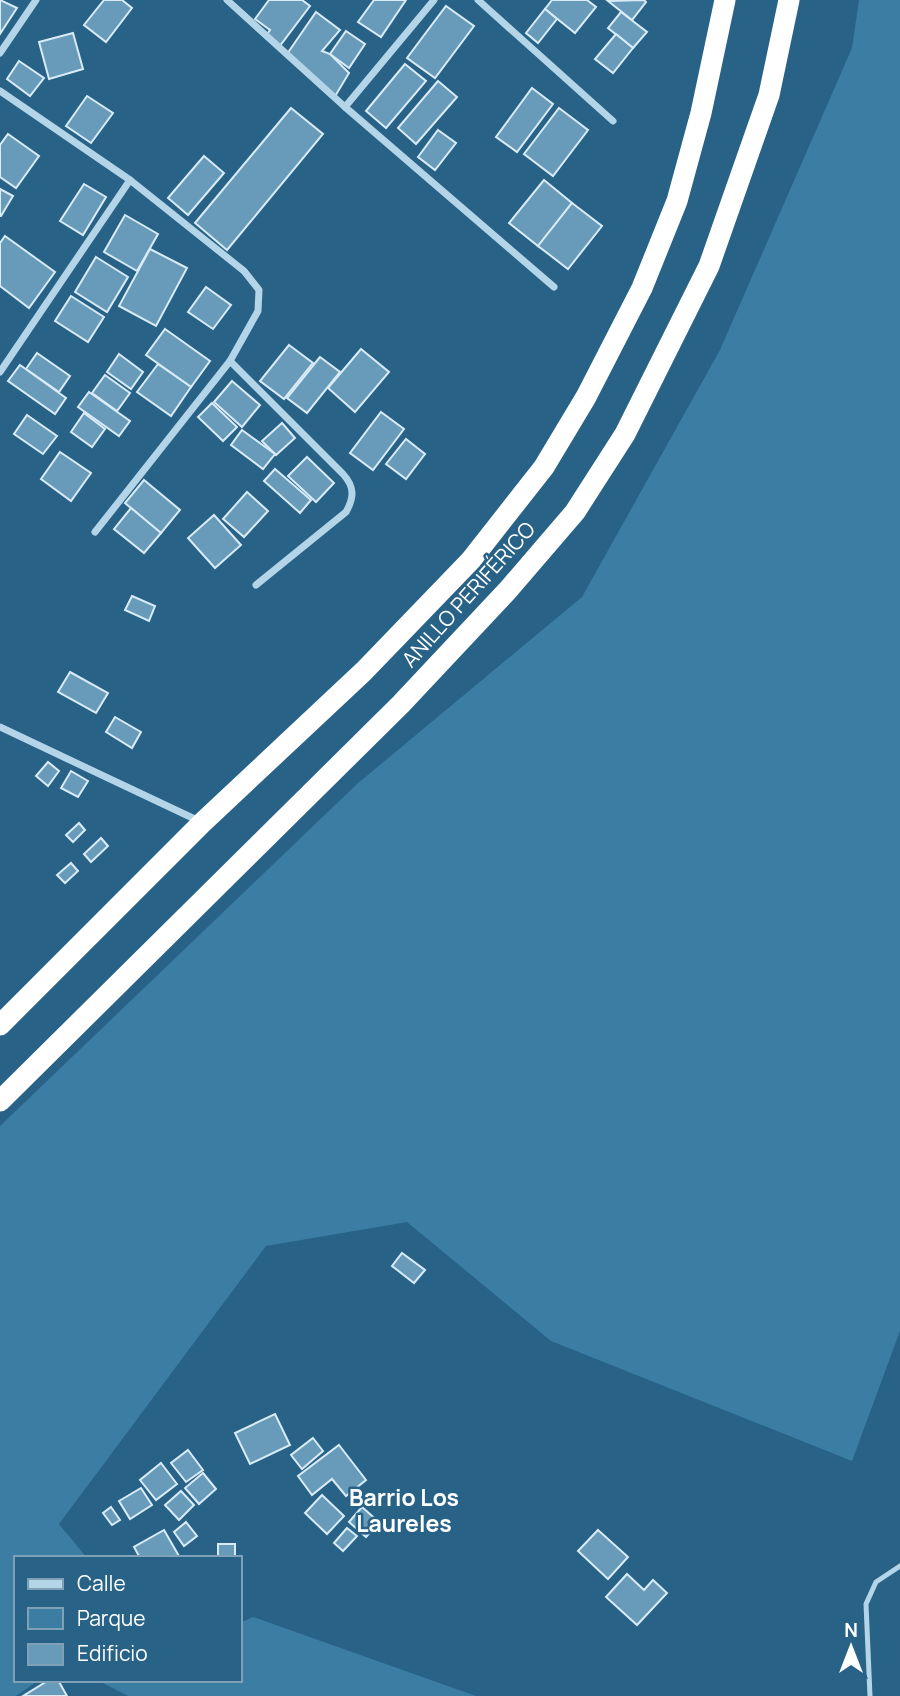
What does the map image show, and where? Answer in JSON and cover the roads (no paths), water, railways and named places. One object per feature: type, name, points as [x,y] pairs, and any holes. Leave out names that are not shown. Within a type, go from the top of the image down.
[{"type":"highway","name":"ANILLO PERIFÉRICO","points":[[0,1025],[203,822],[364,671],[471,560],[544,467],[586,397],[642,288],[677,201],[701,113],[725,0]]},
{"type":"highway","name":"ANILLO PERIFÉRICO","points":[[0,1101],[401,704],[508,590],[575,512],[625,434],[709,266],[769,96],[789,0]]},
{"type":"street","points":[[0,53],[36,0]]},
{"type":"street","points":[[227,0],[345,107],[554,288]]},
{"type":"street","points":[[345,107],[434,0]]},
{"type":"street","points":[[478,0],[613,121]]},
{"type":"street","points":[[0,91],[131,180],[244,271],[259,290],[258,311],[230,361],[94,532]]},
{"type":"street","points":[[0,372],[131,180]]},
{"type":"street","points":[[230,361],[343,474],[350,482],[353,492],[352,502],[345,513],[256,585]]},
{"type":"street","points":[[0,727],[203,822]]},
{"type":"lane","points":[[870,1696],[866,1604],[876,1582],[900,1566]]},
{"type":"district","name":"Barrio Los Laureles","points":[[404,1510]]}]
